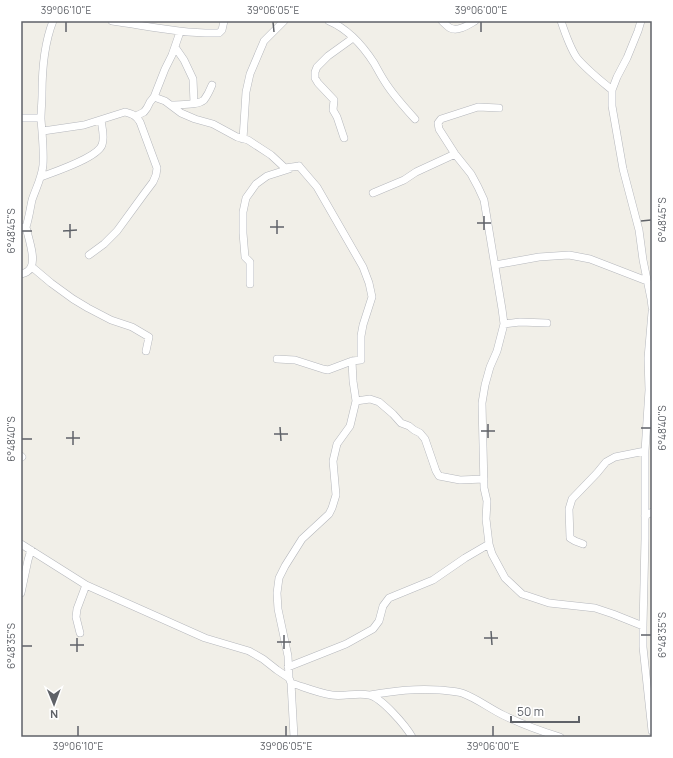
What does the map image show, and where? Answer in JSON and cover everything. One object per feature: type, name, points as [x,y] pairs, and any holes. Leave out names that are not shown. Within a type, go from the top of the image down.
[{"type":"street","points":[[21,274],[28,272],[32,267],[33,258],[23,228],[28,222],[32,201],[41,177],[43,166],[43,131],[41,118],[42,78],[44,54],[49,30],[53,21]]},
{"type":"street","points":[[112,21],[180,32],[219,33],[222,30],[224,21]]},
{"type":"street","points":[[243,139],[246,92],[250,74],[264,41],[284,21]]},
{"type":"street","points":[[329,21],[337,24],[353,38],[367,54],[386,84],[415,118]]},
{"type":"street","points":[[442,21],[453,29],[461,28],[475,21]]},
{"type":"street","points":[[561,21],[577,57],[599,80],[612,90]]},
{"type":"street","points":[[640,21],[627,58],[612,90],[612,106],[623,169],[638,230],[647,281],[652,299],[652,307]]},
{"type":"street","points":[[136,116],[144,112],[154,97],[180,32]]},
{"type":"street","points":[[344,138],[333,110],[334,100],[318,83],[315,78],[315,72],[317,67],[328,56],[353,38]]},
{"type":"street","points":[[175,47],[186,64],[193,79],[194,103]]},
{"type":"street","points":[[171,105],[190,104],[203,101],[212,85]]},
{"type":"street","points":[[154,97],[165,101],[181,113],[213,124],[237,137],[248,140],[271,155],[285,168],[299,166]]},
{"type":"street","points":[[499,108],[478,107],[441,118],[438,123],[439,129],[455,154],[471,174],[484,200],[496,278],[502,304],[504,324],[497,351],[490,367],[485,385],[482,404],[484,488],[489,544],[492,554],[505,578],[522,594],[549,603],[595,608],[643,626]]},
{"type":"street","points":[[43,131],[84,125],[125,112],[136,116],[140,122],[157,168],[156,175],[153,182],[117,231],[104,244],[89,255]]},
{"type":"street","points":[[21,118],[41,118]]},
{"type":"street","points":[[41,177],[80,162],[92,155],[101,147],[103,135],[101,120]]},
{"type":"street","points":[[373,193],[404,180],[416,172],[455,154]]},
{"type":"street","points":[[250,284],[250,262],[245,257],[243,233],[243,212],[246,198],[256,184],[267,176],[299,166]]},
{"type":"street","points":[[278,359],[295,360],[328,370],[352,361],[361,360],[362,330],[372,297],[363,267],[317,187],[299,166]]},
{"type":"street","points":[[495,265],[539,257],[568,255],[590,259],[647,281]]},
{"type":"street","points":[[32,267],[51,283],[83,305],[111,320],[132,327],[149,337],[146,351]]},
{"type":"street","points":[[652,312],[648,358],[651,390],[645,450],[643,616],[643,647],[652,731]]},
{"type":"street","points":[[504,324],[520,322],[547,323]]},
{"type":"street","points":[[294,737],[288,656],[278,609],[277,593],[280,578],[285,566],[302,539],[328,514],[332,508],[336,495],[333,461],[337,444],[350,426],[356,401],[352,361]]},
{"type":"street","points":[[356,401],[370,399],[379,402],[401,423],[420,433],[425,439],[439,476],[460,480],[484,479]]},
{"type":"street","points":[[583,544],[570,538],[569,509],[572,499],[606,462],[615,457],[645,450]]},
{"type":"street","points":[[645,516],[652,512]]},
{"type":"street","points":[[21,544],[86,585],[205,638],[249,651],[263,659],[290,680],[332,695],[370,695],[402,690],[423,689],[462,693],[523,724],[560,737]]},
{"type":"street","points":[[288,667],[346,644],[373,629],[379,621],[383,606],[388,598],[433,580],[465,558],[489,544]]},
{"type":"street","points":[[21,593],[31,550]]},
{"type":"street","points":[[80,633],[76,617],[77,609],[86,585]]},
{"type":"street","points":[[643,616],[652,617]]},
{"type":"street","points":[[643,647],[652,648]]},
{"type":"street","points":[[370,695],[389,709],[406,727],[412,737]]}]
